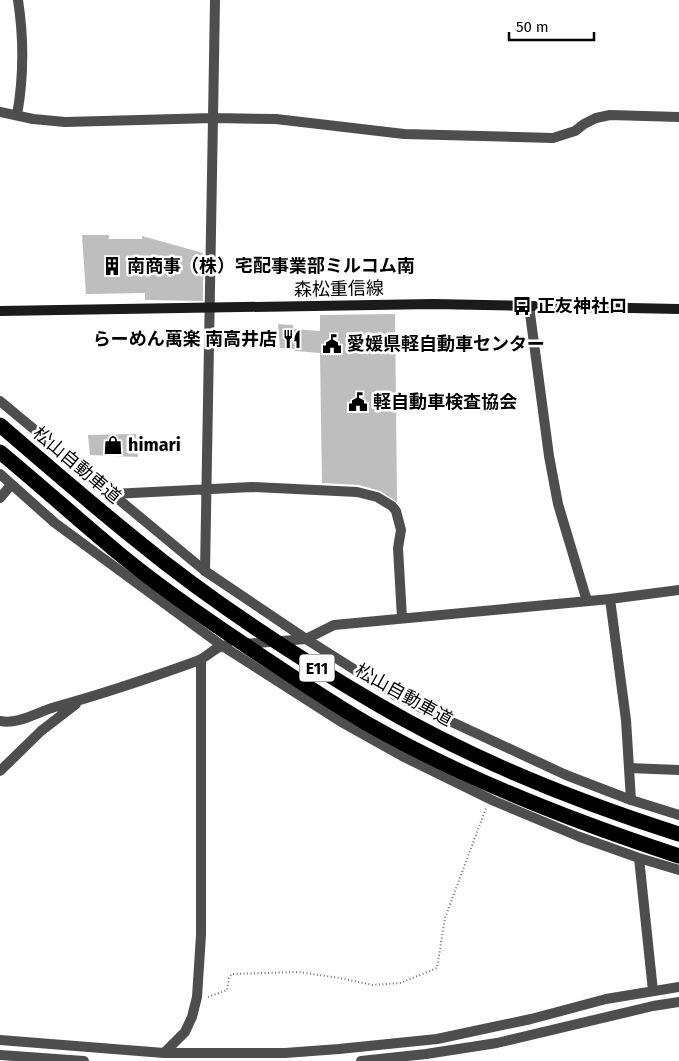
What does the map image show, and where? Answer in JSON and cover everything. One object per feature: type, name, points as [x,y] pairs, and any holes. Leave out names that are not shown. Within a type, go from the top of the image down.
[{"type":"highway","name":"松山自動車道","points":[[0,425],[136,540],[219,602],[306,661],[378,705],[441,738],[514,771],[638,821],[679,834]]},
{"type":"highway","name":"E11","points":[[0,452],[123,557],[207,619],[295,679],[366,723],[431,757],[562,815],[679,856]]},
{"type":"main road","name":"森松重信線","points":[[0,311],[433,304],[679,308]]},
{"type":"street","points":[[17,115],[23,71],[23,35],[18,0]]},
{"type":"street","points":[[205,571],[215,0]]},
{"type":"street","points":[[0,112],[65,122],[213,118],[276,119],[404,134],[553,138],[575,131],[596,118],[610,115],[679,117]]},
{"type":"street","points":[[529,306],[549,456],[558,504],[587,601]]},
{"type":"street","points":[[0,401],[205,571],[306,640],[398,697],[566,775],[631,800],[679,815]]},
{"type":"street","points":[[0,474],[56,523],[221,645],[343,723],[402,756],[489,799],[580,837],[679,870]]},
{"type":"street","points":[[0,498],[11,485]]},
{"type":"street","points":[[112,494],[252,488],[357,492],[377,497],[392,506],[396,511],[401,530],[398,548],[402,618]]},
{"type":"street","points":[[0,722],[14,722],[54,707],[78,702],[201,660],[221,645],[306,640],[334,625],[610,599],[679,590]]},
{"type":"street","points":[[610,599],[626,720],[631,800]]},
{"type":"street","points":[[164,1052],[184,1032],[192,1017],[196,1002],[201,918],[201,660]]},
{"type":"street","points":[[0,771],[41,732],[78,702]]},
{"type":"street","points":[[629,768],[679,770]]},
{"type":"street","points":[[639,858],[652,991]]},
{"type":"street","points":[[0,1040],[164,1052],[339,1050],[437,1039],[530,1019],[606,999],[679,987]]},
{"type":"street","points":[[361,1061],[426,1054],[497,1043],[653,1006],[679,1002]]},
{"type":"street","points":[[0,1054],[84,1061]]},
{"type":"path","points":[[196,1002],[227,990],[229,978],[232,974],[299,972],[373,985],[400,983],[437,968],[445,918],[489,799]]},
{"type":"building","points":[[82,235],[109,235],[109,239],[142,239],[142,236],[203,253],[203,301],[145,300],[145,293],[86,294]]},
{"type":"building","name":"軽自動車検査協会","points":[[395,314],[397,502],[380,491],[359,485],[322,483],[320,353],[280,348],[278,324],[293,325],[293,329],[320,331],[320,315]]},
{"type":"building","name":"himari","points":[[136,434],[138,457],[90,455],[88,435]]},
{"type":"place","name":"南商事（株）宅配事業部ミルコム南","points":[[112,266]]},
{"type":"place","name":"正友神社口","points":[[522,306]]},
{"type":"place","name":"らーめん萬楽 南高井店","points":[[292,339]]},
{"type":"place","name":"愛媛県軽自動車センター","points":[[332,344]]},
{"type":"place","name":"軽自動車検査協会","points":[[358,402]]},
{"type":"place","name":"himari","points":[[113,445]]}]
